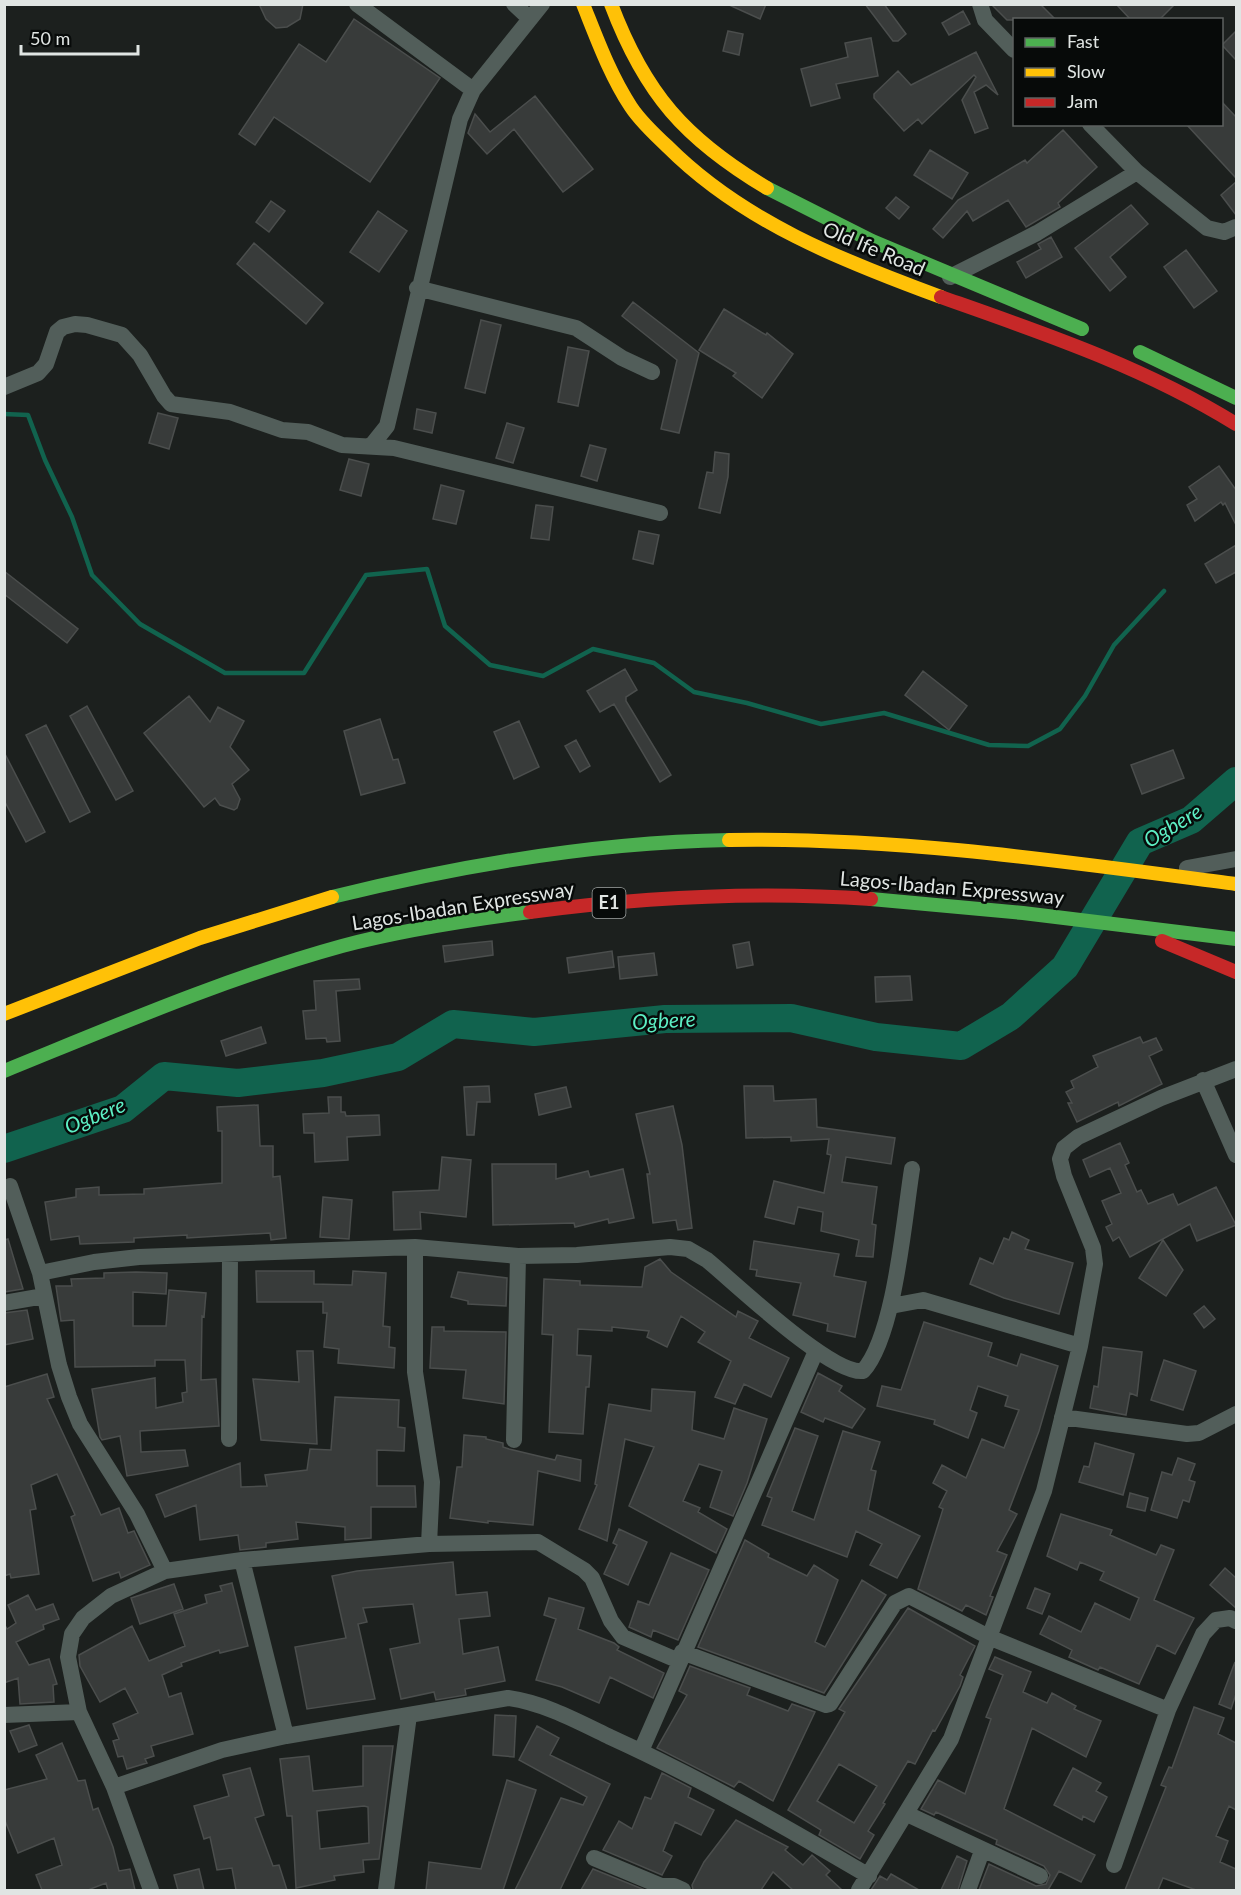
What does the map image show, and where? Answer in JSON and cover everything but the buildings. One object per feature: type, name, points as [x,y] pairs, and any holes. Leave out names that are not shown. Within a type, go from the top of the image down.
[{"type":"main road","name":"Old Ife Road","points":[[583,4],[618,88],[641,120],[667,148],[733,203],[779,230],[906,285],[1137,370],[1236,424]]},
{"type":"main road","name":"Old Ife Road","points":[[610,4],[639,62],[661,99],[681,125],[741,174],[792,204],[950,277],[1093,334]]},
{"type":"main road","points":[[906,285],[915,261]]},
{"type":"main road","points":[[1126,347],[1236,398]]},
{"type":"main road","name":"Lagos-Ibadan Expressway","points":[[4,1014],[146,957],[238,924],[322,899],[491,863],[565,853],[688,842],[838,841],[1074,862],[1236,884]]},
{"type":"main road","name":"Lagos-Ibadan Expressway","points":[[4,1071],[236,980],[333,949],[524,912],[712,895],[806,896],[903,901],[1236,939]]},
{"type":"main road","points":[[1119,924],[1236,972]]},
{"type":"street","points":[[357,4],[473,90]]},
{"type":"street","points":[[514,4],[530,19]]},
{"type":"street","points":[[371,446],[387,426],[417,288],[460,119],[473,90],[542,4]]},
{"type":"street","points":[[980,4],[985,20],[1013,49]]},
{"type":"street","points":[[1092,126],[1137,172],[1207,228],[1224,232],[1236,227]]},
{"type":"street","points":[[950,277],[1037,233],[1137,172]]},
{"type":"street","points":[[417,288],[576,328],[622,358],[652,372]]},
{"type":"street","points":[[4,387],[38,373],[46,364],[57,332],[63,327],[75,324],[87,326],[122,335],[140,355],[171,404],[230,412],[282,430],[308,432],[342,445],[394,448],[660,513]]},
{"type":"street","points":[[387,426],[394,448]]},
{"type":"street","points":[[1161,874],[1236,859]]},
{"type":"street","points":[[859,1890],[951,1739],[991,1638],[1044,1491],[1080,1346],[1095,1263],[1093,1248],[1064,1176],[1060,1159],[1064,1148],[1078,1137],[1203,1080],[1236,1069]]},
{"type":"street","points":[[1203,1080],[1236,1155]]},
{"type":"street","points":[[40,1273],[128,1258],[415,1247],[518,1256],[578,1255],[670,1246],[688,1249],[707,1260],[816,1351],[854,1372],[863,1371],[871,1362],[891,1306],[912,1169]]},
{"type":"street","points":[[10,1186],[40,1273],[59,1365],[80,1424],[137,1514],[165,1571]]},
{"type":"street","points":[[415,1247],[415,1372],[432,1482],[429,1545]]},
{"type":"street","points":[[229,1439],[230,1254]]},
{"type":"street","points":[[514,1440],[518,1256]]},
{"type":"street","points":[[4,1303],[44,1296]]},
{"type":"street","points":[[891,1306],[923,1300],[1080,1346]]},
{"type":"street","points":[[641,1751],[816,1351]]},
{"type":"street","points":[[1062,1417],[1187,1434],[1199,1433],[1236,1414]]},
{"type":"street","points":[[150,1890],[114,1787],[80,1712],[68,1657],[72,1634],[83,1618],[111,1596],[165,1571],[242,1560],[429,1545],[528,1541],[550,1548],[592,1578],[611,1621],[623,1637],[826,1705],[830,1704],[895,1603],[909,1596],[991,1638],[1168,1710]]},
{"type":"street","points":[[242,1560],[286,1736]]},
{"type":"street","points":[[1114,1865],[1168,1710],[1203,1634],[1216,1620],[1230,1618],[1236,1621]]},
{"type":"street","points":[[114,1787],[194,1758],[286,1736],[508,1698],[530,1701],[641,1751],[737,1798],[869,1876]]},
{"type":"street","points":[[4,1715],[80,1712]]},
{"type":"street","points":[[386,1890],[410,1715]]},
{"type":"street","points":[[907,1814],[982,1851],[1040,1876]]},
{"type":"street","points":[[969,1890],[982,1851]]},
{"type":"street","points":[[594,1858],[661,1886],[674,1886],[683,1890]]},
{"type":"waterway","points":[[4,414],[28,415],[45,460],[72,517],[92,575],[140,624],[225,673],[304,673],[366,575],[427,569],[445,626],[490,665],[543,676],[593,649],[654,663],[694,692],[747,703],[821,724],[884,713],[989,745],[1028,746],[1060,729],[1085,696],[1114,645],[1164,591]]},
{"type":"waterway","name":"Ogbere","points":[[4,1149],[123,1109],[164,1076],[238,1083],[323,1073],[398,1057],[453,1024],[534,1032],[665,1019],[791,1018],[876,1037],[961,1046],[1011,1016],[1065,967],[1140,842],[1191,820],[1236,781]]},
{"type":"traffic: fast","points":[[767,188],[872,241],[1082,329]]},
{"type":"traffic: fast","points":[[1140,352],[1236,398]]},
{"type":"traffic: fast","points":[[332,897],[479,865],[529,857],[629,845],[729,840]]},
{"type":"traffic: fast","points":[[871,899],[1023,913],[1236,939]]},
{"type":"traffic: fast","points":[[4,1071],[171,1004],[256,973],[342,946],[459,922],[530,912]]},
{"type":"traffic: slow","points":[[583,4],[610,70],[631,107],[653,133],[697,174],[761,218],[796,237],[868,269],[941,297]]},
{"type":"traffic: slow","points":[[611,4],[638,64],[671,111],[713,151],[767,188]]},
{"type":"traffic: slow","points":[[729,840],[793,840],[920,847],[1047,860],[1236,884]]},
{"type":"traffic: slow","points":[[4,1014],[200,938],[332,897]]},
{"type":"traffic: jam","points":[[941,297],[1055,338],[1129,368],[1236,424]]},
{"type":"traffic: jam","points":[[530,912],[700,897],[786,896],[871,899]]},
{"type":"traffic: jam","points":[[1162,941],[1236,972]]}]
